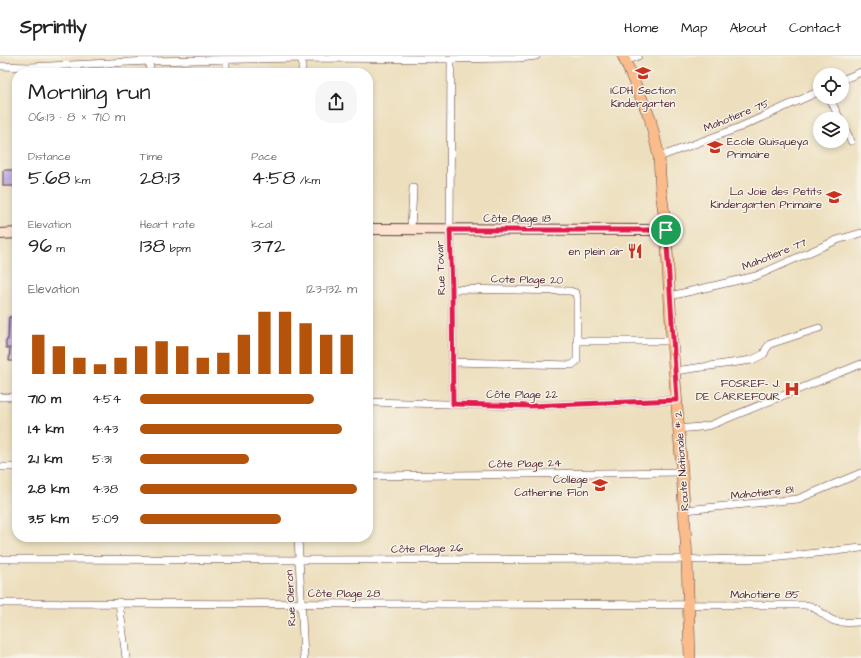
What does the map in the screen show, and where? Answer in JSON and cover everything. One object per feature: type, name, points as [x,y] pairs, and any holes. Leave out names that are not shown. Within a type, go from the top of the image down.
[{"type":"main road","name":"Route Nationale # 2","points":[[624,59],[650,118],[659,157],[661,191],[666,230],[678,429],[685,510],[690,658]]},
{"type":"street","points":[[60,68],[149,62],[302,58],[451,59],[520,58],[536,56]]},
{"type":"street","points":[[624,59],[638,56]]},
{"type":"street","points":[[302,58],[302,68]]},
{"type":"street","name":"Rue Tovar","points":[[451,59],[450,230],[453,404]]},
{"type":"street","points":[[226,61],[226,68]]},
{"type":"street","points":[[149,62],[150,68]]},
{"type":"street","points":[[0,66],[15,68]]},
{"type":"street","points":[[849,77],[861,72]]},
{"type":"street","name":"Mahotiere 75","points":[[659,157],[738,128],[813,94]]},
{"type":"street","points":[[849,137],[851,141]]},
{"type":"street","points":[[411,230],[412,188]]},
{"type":"street","name":"Côte Plage 18","points":[[373,229],[666,230]]},
{"type":"street","points":[[0,234],[12,233]]},
{"type":"street","name":"Mahotiere 77","points":[[670,296],[756,276],[838,240],[861,233]]},
{"type":"street","name":"Cote Plage 20","points":[[452,289],[573,292],[576,293],[577,296],[577,361],[572,365],[453,362]]},
{"type":"street","points":[[675,371],[752,360],[764,354],[770,344],[819,328]]},
{"type":"street","points":[[577,341],[672,340]]},
{"type":"street","points":[[678,429],[711,425],[861,364]]},
{"type":"street","points":[[0,397],[12,397]]},
{"type":"street","name":"Côte Plage 22","points":[[373,402],[530,406],[677,400]]},
{"type":"street","points":[[0,467],[12,467]]},
{"type":"street","name":"Côte Plage 24","points":[[373,476],[682,472]]},
{"type":"street","name":"Mahotiere 81","points":[[685,510],[798,499],[861,473]]},
{"type":"street","name":"Rue Oleron","points":[[298,542],[304,658]]},
{"type":"street","name":"Côte Plage 26","points":[[0,559],[299,560],[687,558],[700,560],[772,558],[861,548]]},
{"type":"street","points":[[119,602],[126,658]]},
{"type":"street","name":"Côte Plage 28","points":[[0,603],[688,604]]},
{"type":"street","name":"Mahotiere 85","points":[[688,604],[810,605],[832,620],[843,623],[861,622]]},
{"type":"building","points":[[3,170],[12,170],[12,186],[3,186]]},
{"type":"building","points":[[9,317],[12,317],[12,361],[9,361],[10,348],[6,348],[6,340],[8,340]]},
{"type":"place","name":"ICDH Section Kindergarten","points":[[643,73]]},
{"type":"place","name":"Ecole Quisqueya Primaire","points":[[715,147]]},
{"type":"place","name":"La Joie des Petits Kindergarten Primaire","points":[[834,197]]},
{"type":"place","name":"en plein air","points":[[635,251]]},
{"type":"place","name":"FOSREF- J. DE CARREFOUR","points":[[792,389]]},
{"type":"place","name":"College Catherine Flon","points":[[600,485]]},
{"type":"route","points":[[450,230],[666,230],[677,400],[530,406],[453,404],[450,230]]}]
